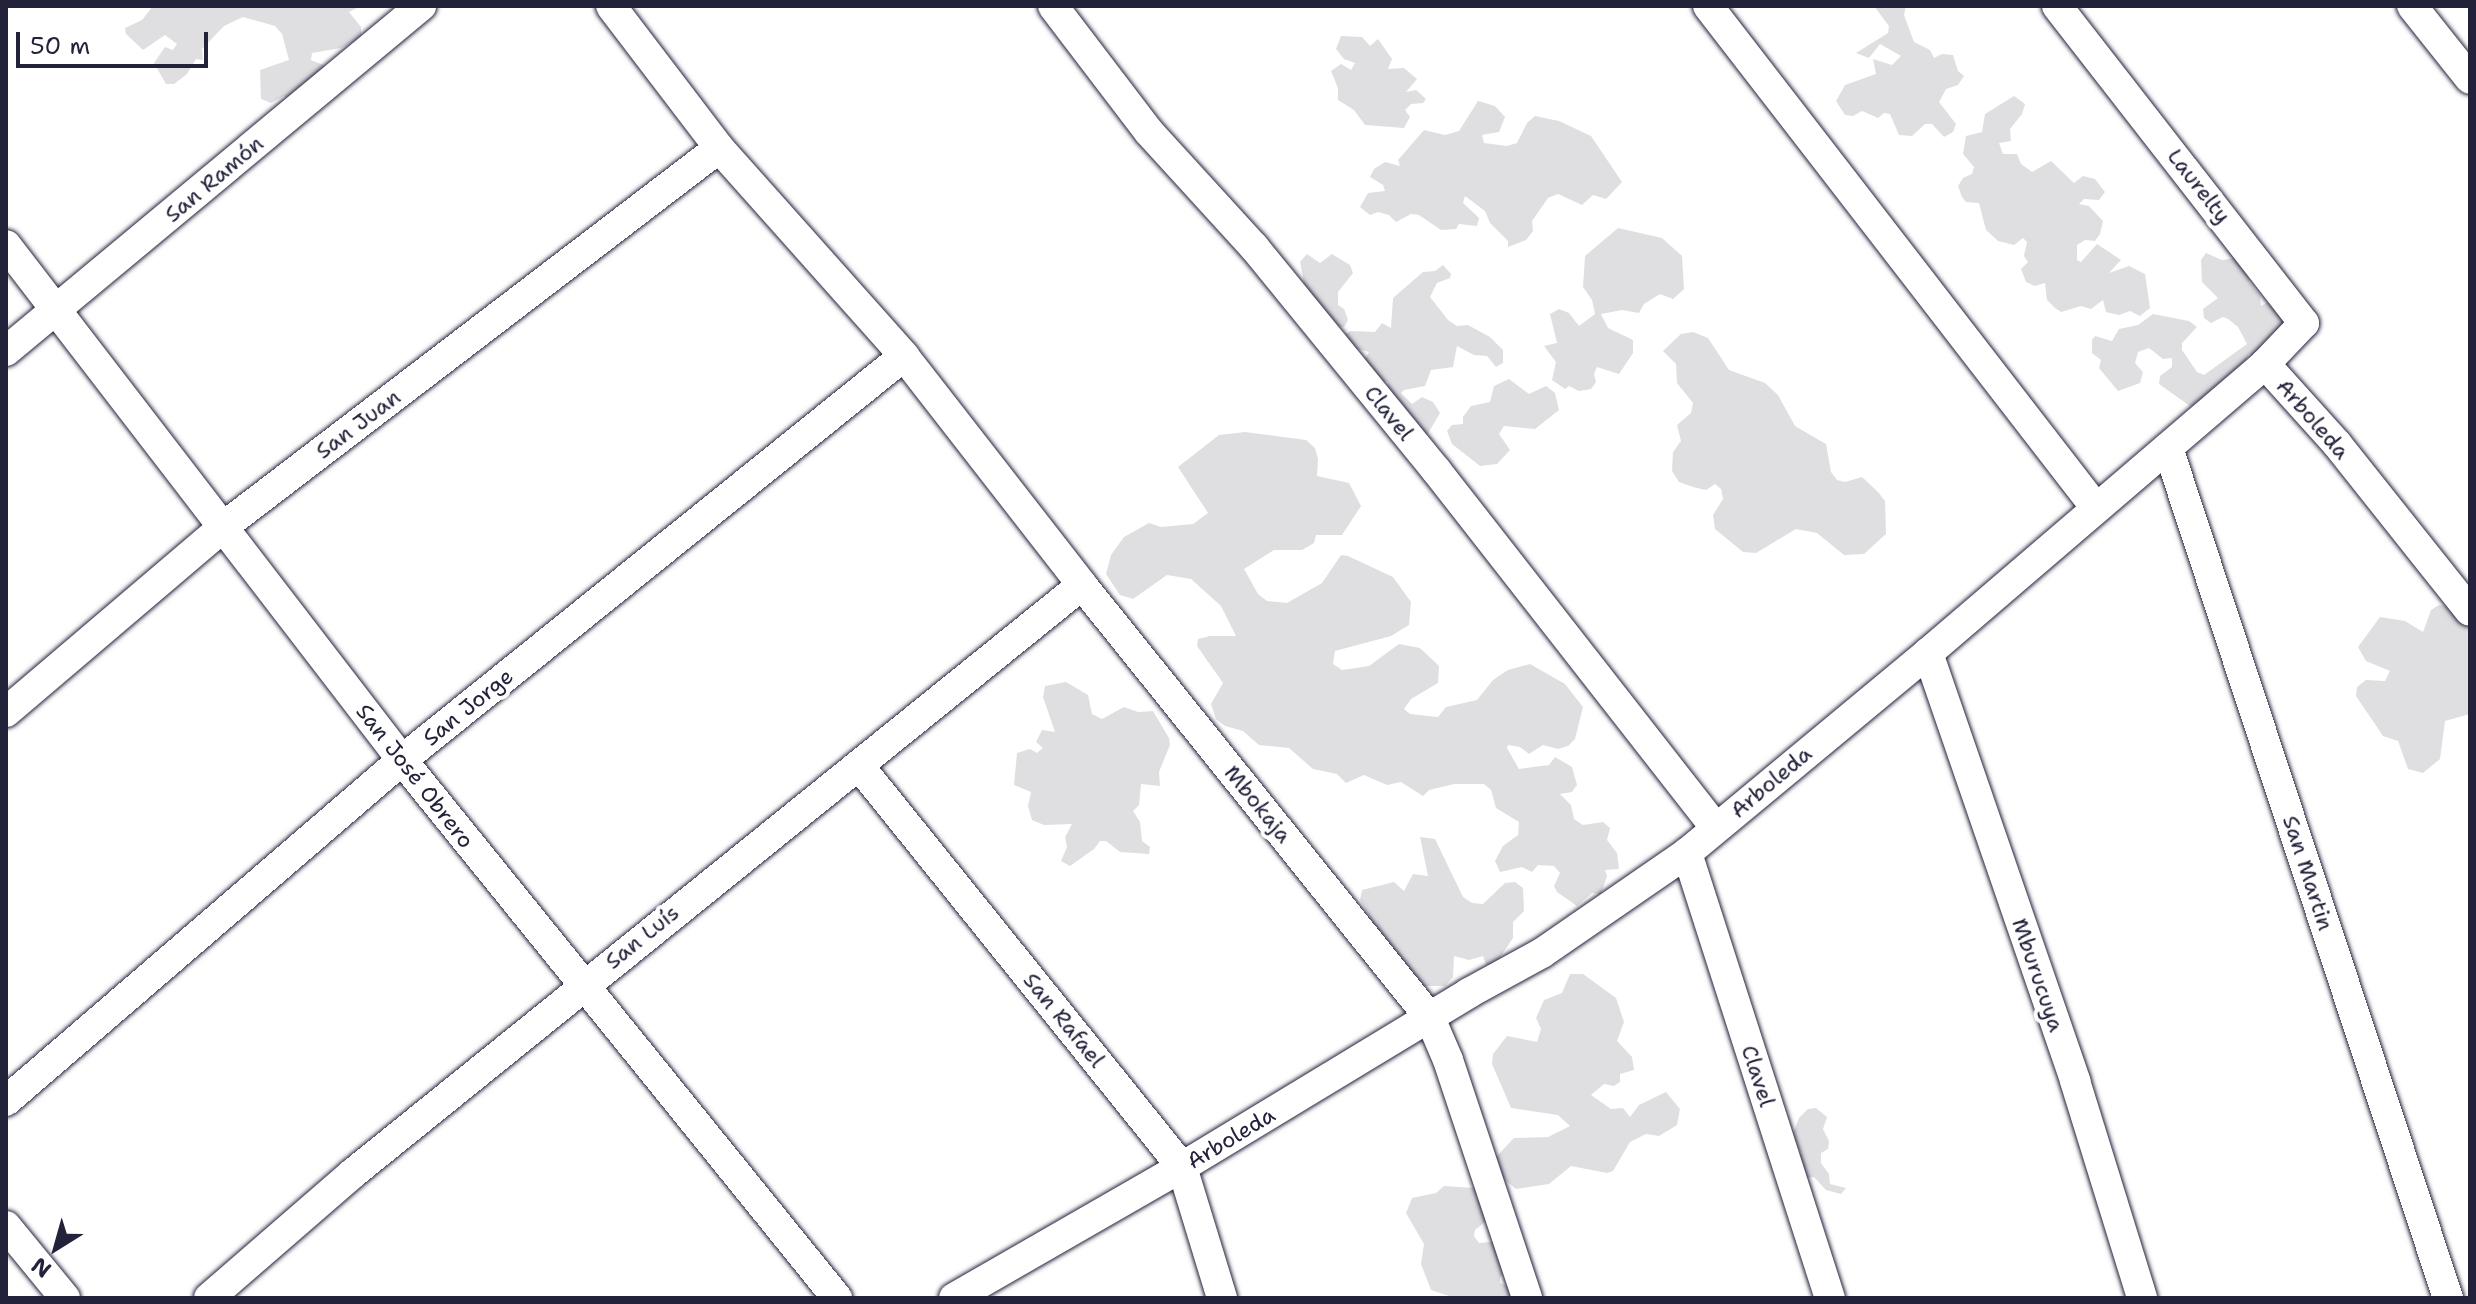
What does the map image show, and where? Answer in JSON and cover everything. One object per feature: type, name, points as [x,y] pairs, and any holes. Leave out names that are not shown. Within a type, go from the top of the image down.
[{"type":"street","name":"San Ramón","points":[[6,351],[421,6]]},
{"type":"street","name":"Mbokaja","points":[[611,6],[719,148],[904,356],[1082,585],[1430,1018],[1448,1060],[1527,1298]]},
{"type":"street","name":"Clavel","points":[[1053,6],[1149,132],[1254,247],[1436,470],[1716,828]]},
{"type":"street","points":[[1708,6],[2096,508]]},
{"type":"street","name":"Laurelty","points":[[2057,6],[2304,323],[2265,364]]},
{"type":"street","points":[[2412,6],[2470,79]]},
{"type":"street","name":"San Juan","points":[[6,712],[223,527],[719,148]]},
{"type":"street","name":"San José Obrero","points":[[6,245],[402,760],[837,1298]]},
{"type":"street","name":"San Jorge","points":[[6,1101],[402,760],[904,356]]},
{"type":"street","name":"Arboleda","points":[[954,1298],[1542,953],[1687,853],[1928,653],[2265,364],[2337,444],[2470,611]]},
{"type":"street","name":"San Martin","points":[[2168,448],[2448,1298]]},
{"type":"street","name":"San Luís","points":[[209,1298],[352,1174],[582,986],[726,869],[860,767],[1082,585]]},
{"type":"street","name":"Mburucuya","points":[[1928,653],[2075,1081],[2142,1298]]},
{"type":"street","name":"San Rafael","points":[[860,767],[1182,1167],[1222,1298]]},
{"type":"street","name":"Clavel","points":[[1687,853],[1830,1298]]},
{"type":"street","points":[[6,1226],[65,1298]]},
{"type":"shaded area","points":[[153,6],[361,6],[349,12],[361,27],[361,38],[341,48],[312,53],[311,60],[326,66],[292,101],[284,96],[271,103],[261,99],[260,70],[289,60],[282,34],[275,26],[243,17],[224,26],[202,49],[203,60],[196,59],[187,74],[174,84],[166,84],[154,63],[165,47],[173,50],[177,44],[165,35],[143,50],[126,34],[125,28],[142,20]]},
{"type":"shaded area","points":[[1874,6],[1906,6],[1904,15],[1914,42],[1930,50],[1934,58],[1942,54],[1953,55],[1958,71],[1964,76],[1958,85],[1946,89],[1939,102],[1956,124],[1953,132],[1944,137],[1932,124],[1925,124],[1912,136],[1899,135],[1890,114],[1884,113],[1878,118],[1862,111],[1853,116],[1845,115],[1836,101],[1845,85],[1876,74],[1873,59],[1892,65],[1901,56],[1880,44],[1869,58],[1856,53],[1888,33],[1889,26]]},
{"type":"shaded area","points":[[1341,36],[1362,37],[1370,46],[1378,39],[1392,59],[1388,69],[1404,68],[1417,79],[1406,92],[1416,90],[1426,99],[1423,103],[1411,104],[1405,110],[1410,117],[1404,128],[1365,125],[1354,110],[1338,100],[1338,88],[1331,71],[1341,64],[1351,70],[1355,63],[1344,59],[1336,49]]},
{"type":"shaded area","points":[[2014,96],[2025,104],[2022,114],[2010,129],[2011,141],[1999,143],[2003,154],[2017,154],[2021,164],[2032,172],[2051,161],[2074,183],[2083,176],[2095,179],[2105,192],[2099,200],[2084,199],[2079,204],[2089,206],[2103,221],[2095,241],[2085,240],[2077,245],[2077,260],[2081,262],[2097,244],[2121,260],[2109,273],[2129,266],[2145,274],[2150,308],[2140,316],[2130,311],[2119,315],[2106,312],[2103,300],[2091,309],[2081,306],[2061,312],[2055,308],[2047,300],[2045,283],[2035,286],[2026,282],[2021,269],[2028,262],[2024,256],[2027,242],[2023,238],[2014,245],[1998,241],[1986,230],[1979,203],[1966,202],[1962,197],[1958,186],[1963,178],[1972,174],[1974,167],[1963,154],[1966,136],[1982,132],[1985,114]]},
{"type":"shaded area","points":[[1478,101],[1495,106],[1505,117],[1499,132],[1482,135],[1484,143],[1507,146],[1517,143],[1527,123],[1535,116],[1559,121],[1591,136],[1622,182],[1606,199],[1593,195],[1582,205],[1558,194],[1548,198],[1532,221],[1533,231],[1526,240],[1508,247],[1508,241],[1490,223],[1485,211],[1465,196],[1463,203],[1479,218],[1477,226],[1459,224],[1456,229],[1441,230],[1419,215],[1411,214],[1396,222],[1389,215],[1378,212],[1370,215],[1360,207],[1368,193],[1385,191],[1383,185],[1370,177],[1374,169],[1385,162],[1400,166],[1398,160],[1424,130],[1445,135],[1459,131]]},
{"type":"shaded area","points":[[1618,228],[1662,238],[1682,256],[1684,289],[1673,299],[1660,294],[1644,304],[1639,313],[1622,310],[1601,314],[1608,328],[1633,340],[1633,353],[1619,374],[1597,367],[1594,374],[1596,382],[1591,389],[1579,391],[1569,386],[1565,389],[1552,380],[1556,362],[1544,346],[1557,343],[1550,314],[1559,309],[1569,313],[1579,326],[1595,314],[1592,300],[1583,287],[1585,256]]},
{"type":"shaded area","points":[[2206,253],[2222,260],[2236,258],[2248,270],[2249,282],[2260,296],[2261,306],[2272,300],[2287,322],[2259,357],[2249,354],[2246,360],[2250,364],[2224,379],[2198,404],[2190,406],[2159,384],[2160,376],[2172,367],[2172,358],[2163,359],[2149,348],[2138,352],[2135,363],[2143,372],[2140,383],[2118,391],[2099,368],[2101,360],[2092,353],[2092,340],[2095,336],[2112,341],[2119,329],[2138,325],[2153,314],[2189,321],[2197,327],[2182,343],[2182,350],[2197,372],[2204,375],[2247,344],[2238,327],[2228,319],[2223,317],[2211,323],[2204,318],[2203,309],[2218,298],[2202,282],[2201,260]]},
{"type":"shaded area","points":[[1307,254],[1320,263],[1332,254],[1350,265],[1353,273],[1338,292],[1338,305],[1344,309],[1348,320],[1344,327],[1335,326],[1329,315],[1316,311],[1307,298],[1300,262]]},
{"type":"shaded area","points":[[1443,265],[1451,274],[1450,278],[1437,283],[1430,297],[1448,320],[1457,326],[1468,325],[1490,337],[1503,350],[1503,363],[1496,367],[1487,356],[1474,355],[1457,346],[1453,367],[1431,370],[1425,386],[1404,390],[1401,393],[1412,404],[1422,397],[1433,402],[1440,413],[1427,435],[1413,440],[1387,393],[1388,382],[1381,381],[1361,365],[1369,352],[1343,345],[1339,337],[1351,331],[1375,332],[1382,323],[1391,328],[1393,298],[1423,272],[1435,271]]},
{"type":"shaded area","points":[[1693,332],[1708,338],[1729,370],[1765,383],[1778,395],[1795,426],[1826,444],[1831,472],[1837,480],[1845,482],[1862,477],[1885,501],[1886,534],[1864,554],[1844,555],[1817,533],[1796,529],[1756,553],[1743,552],[1715,529],[1713,515],[1723,499],[1721,489],[1715,484],[1706,490],[1679,482],[1672,471],[1673,452],[1681,441],[1677,425],[1691,413],[1693,403],[1677,383],[1676,364],[1663,351],[1681,334]]},
{"type":"shaded area","points":[[1509,379],[1529,394],[1546,386],[1555,393],[1559,410],[1535,429],[1504,426],[1499,434],[1510,450],[1497,464],[1480,466],[1452,444],[1447,431],[1452,425],[1463,424],[1463,417],[1471,406],[1490,402],[1494,386]]},
{"type":"shaded area","points":[[1245,432],[1306,440],[1315,448],[1317,476],[1349,483],[1361,506],[1342,535],[1316,535],[1314,543],[1302,550],[1274,550],[1244,569],[1258,594],[1267,601],[1287,603],[1322,583],[1341,555],[1393,577],[1411,602],[1409,625],[1391,636],[1335,651],[1333,664],[1342,670],[1369,666],[1399,644],[1420,648],[1439,666],[1438,683],[1411,699],[1404,709],[1410,714],[1438,717],[1446,707],[1477,700],[1493,680],[1508,670],[1530,664],[1565,684],[1583,707],[1575,739],[1568,746],[1558,749],[1543,745],[1529,754],[1520,747],[1508,745],[1507,748],[1519,769],[1549,765],[1555,757],[1572,767],[1577,785],[1572,792],[1560,794],[1571,805],[1574,819],[1583,825],[1603,822],[1610,828],[1607,840],[1617,853],[1619,869],[1605,870],[1607,876],[1601,894],[1592,893],[1577,906],[1557,892],[1554,886],[1560,873],[1554,866],[1538,865],[1532,872],[1522,867],[1500,872],[1495,861],[1503,846],[1518,835],[1519,822],[1496,808],[1491,790],[1484,784],[1454,784],[1429,790],[1423,796],[1401,782],[1387,785],[1364,775],[1346,783],[1337,774],[1313,769],[1289,748],[1259,745],[1243,731],[1225,726],[1216,719],[1211,704],[1223,683],[1197,646],[1198,639],[1236,636],[1221,606],[1191,579],[1167,575],[1133,599],[1120,595],[1106,574],[1111,555],[1124,537],[1149,523],[1161,527],[1193,524],[1208,513],[1178,467],[1219,435]]},
{"type":"shaded area","points":[[2439,605],[2470,610],[2470,714],[2445,721],[2440,759],[2423,773],[2408,769],[2398,741],[2383,736],[2356,696],[2357,687],[2366,680],[2385,681],[2390,671],[2366,661],[2358,647],[2380,617],[2405,621],[2423,632],[2431,610]]},
{"type":"shaded area","points":[[1066,682],[1088,695],[1092,714],[1102,719],[1124,707],[1138,712],[1153,711],[1169,738],[1170,745],[1159,772],[1160,786],[1141,784],[1139,805],[1133,811],[1140,822],[1142,841],[1150,847],[1149,854],[1120,852],[1106,841],[1100,841],[1070,866],[1061,861],[1067,847],[1065,837],[1072,824],[1044,825],[1032,820],[1028,806],[1031,792],[1014,785],[1017,753],[1030,749],[1037,753],[1043,748],[1036,742],[1042,730],[1055,732],[1043,697],[1045,686]]},
{"type":"shaded area","points":[[1420,837],[1435,839],[1463,897],[1472,903],[1483,904],[1505,883],[1515,882],[1523,888],[1524,911],[1513,922],[1513,938],[1497,962],[1486,965],[1483,956],[1469,960],[1454,956],[1453,977],[1445,986],[1409,986],[1360,900],[1362,890],[1394,882],[1404,891],[1413,874],[1428,876]]},
{"type":"shaded area","points":[[1570,974],[1583,974],[1616,998],[1624,1022],[1617,1041],[1632,1057],[1634,1070],[1620,1074],[1620,1082],[1614,1086],[1604,1084],[1591,1095],[1611,1109],[1623,1108],[1630,1117],[1639,1105],[1666,1092],[1680,1109],[1677,1125],[1659,1136],[1646,1134],[1630,1142],[1613,1171],[1607,1173],[1571,1166],[1549,1184],[1516,1189],[1489,1167],[1498,1155],[1514,1138],[1548,1137],[1570,1126],[1558,1115],[1511,1108],[1492,1064],[1493,1054],[1507,1036],[1537,1042],[1541,1029],[1536,1018],[1544,1000],[1562,993]]},
{"type":"shaded area","points":[[1816,1108],[1827,1117],[1823,1129],[1829,1141],[1828,1149],[1821,1153],[1821,1163],[1829,1174],[1830,1184],[1846,1188],[1841,1194],[1826,1190],[1814,1177],[1807,1178],[1796,1160],[1801,1153],[1792,1136],[1799,1118],[1808,1109]]},
{"type":"shaded area","points":[[1444,1186],[1474,1188],[1486,1221],[1475,1230],[1474,1236],[1479,1243],[1502,1241],[1511,1269],[1500,1277],[1500,1283],[1524,1293],[1527,1298],[1455,1298],[1431,1290],[1421,1264],[1424,1244],[1406,1213],[1412,1198],[1436,1193]]}]
